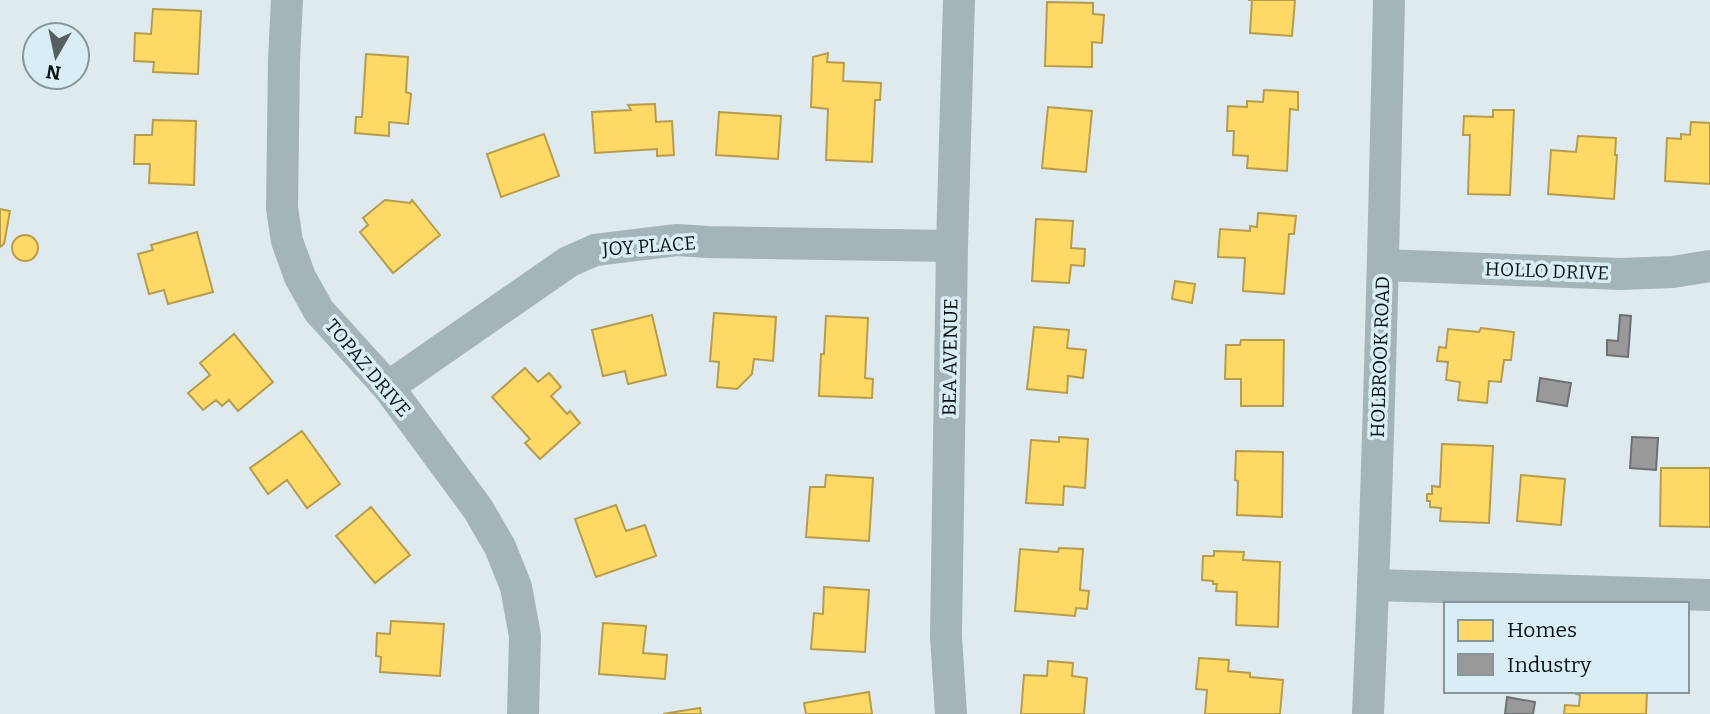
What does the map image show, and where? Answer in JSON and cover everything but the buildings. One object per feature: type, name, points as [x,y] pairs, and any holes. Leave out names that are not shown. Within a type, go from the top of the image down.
[{"type":"street","name":"TOPAZ DRIVE","points":[[287,0],[282,195],[286,241],[300,277],[319,311],[388,387],[478,509],[500,547],[516,587],[524,636],[523,714]]},
{"type":"street","name":"BEA AVENUE","points":[[951,714],[946,636],[959,0]]},
{"type":"street","name":"HOLBROOK ROAD","points":[[1368,714],[1374,584],[1389,0]]},
{"type":"street","name":"JOY PLACE","points":[[388,387],[568,262],[595,250],[677,240],[952,246]]},
{"type":"street","name":"HOLLO DRIVE","points":[[1383,265],[1620,274],[1673,272],[1710,266]]},
{"type":"street","points":[[1374,584],[1710,595]]}]
